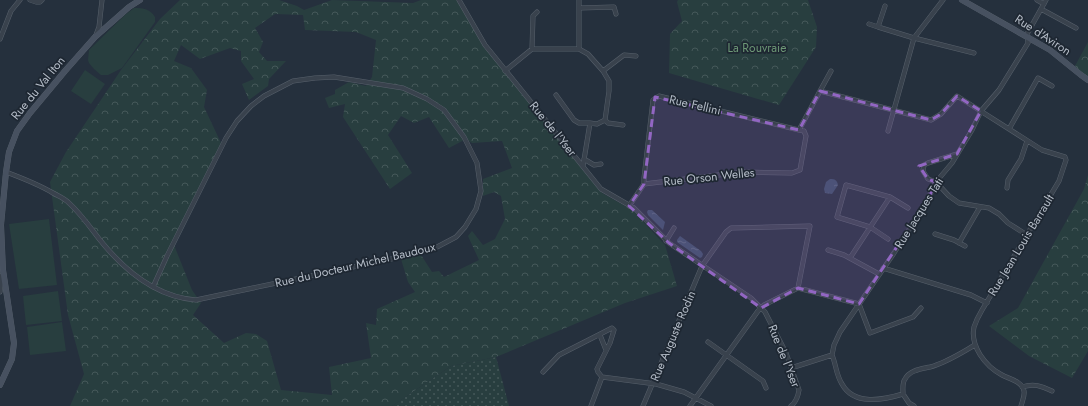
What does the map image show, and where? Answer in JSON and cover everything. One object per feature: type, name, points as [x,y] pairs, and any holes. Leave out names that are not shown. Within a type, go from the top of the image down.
[{"type":"street","points":[[0,39],[11,11],[20,0]]},
{"type":"street","points":[[30,0],[40,2],[42,0]]},
{"type":"street","name":"Rue du Val Iton","points":[[0,385],[12,359],[14,343],[3,270],[1,225],[9,152],[17,131],[30,113],[95,37],[100,21],[102,0]]},
{"type":"street","points":[[95,37],[140,0]]},
{"type":"street","name":"Rue de l'Yser","points":[[459,0],[485,45],[601,190],[639,213],[666,241],[751,298],[761,308],[768,317],[774,329],[799,390],[794,405]]},
{"type":"street","points":[[579,0],[579,49]]},
{"type":"street","points":[[888,131],[914,38],[943,0]]},
{"type":"street","name":"Rue d'Aviron","points":[[962,0],[1050,50],[1088,80]]},
{"type":"street","points":[[1037,0],[1045,2]]},
{"type":"street","name":"Rue Jacques Tati","points":[[832,354],[840,332],[926,203],[936,182],[952,163],[972,130],[981,111],[999,90],[1028,43],[1027,34],[1045,2]]},
{"type":"street","points":[[878,26],[885,6]]},
{"type":"street","points":[[579,8],[614,7],[616,14]]},
{"type":"street","points":[[1041,9],[1076,28]]},
{"type":"street","points":[[532,48],[533,16],[537,12]]},
{"type":"street","points":[[100,21],[103,25],[108,26]]},
{"type":"street","points":[[869,24],[914,38],[974,53]]},
{"type":"street","points":[[505,71],[532,48],[579,49],[588,54],[604,71],[609,81],[610,91],[605,120]]},
{"type":"street","points":[[604,71],[624,56],[636,56]]},
{"type":"street","points":[[800,130],[831,71]]},
{"type":"street","name":"Rue du Docteur Michel Baudoux","points":[[6,172],[35,183],[68,202],[85,220],[117,260],[143,281],[153,287],[177,297],[196,300],[410,255],[437,247],[456,237],[465,227],[476,209],[481,191],[477,163],[464,137],[444,110],[403,88],[334,78],[315,78],[293,81],[264,96],[251,106],[237,121],[226,138],[153,287]]},
{"type":"street","points":[[1010,129],[1038,78],[1052,86]]},
{"type":"street","points":[[820,91],[894,111]]},
{"type":"street","points":[[556,95],[574,120],[579,123],[597,124],[605,120]]},
{"type":"street","name":"Rue Fellini","points":[[629,206],[644,184],[653,100],[655,97],[659,96],[800,130]]},
{"type":"street","name":"Rue Jean Louis Barrault","points":[[894,111],[931,120],[941,114],[957,96],[1042,150],[1066,157],[1059,181],[975,325],[975,345]]},
{"type":"street","points":[[605,120],[608,123],[623,125]]},
{"type":"street","points":[[583,166],[590,124]]},
{"type":"street","name":"Rue Orson Welles","points":[[644,184],[743,172],[792,173],[800,170],[806,136],[804,131],[800,130]]},
{"type":"street","points":[[1007,188],[1008,180],[1022,159],[1027,141]]},
{"type":"street","points":[[957,154],[935,160],[924,165],[923,171],[928,179],[936,182],[959,203],[989,208],[999,214],[1008,223],[1027,235]]},
{"type":"street","points":[[584,159],[594,165],[601,164]]},
{"type":"street","points":[[888,239],[870,227],[837,217],[846,185],[890,197],[908,208]]},
{"type":"street","points":[[850,258],[890,197]]},
{"type":"street","points":[[959,243],[980,207]]},
{"type":"street","name":"Rue Auguste Rodin","points":[[643,406],[702,266],[730,228],[810,226],[798,288]]},
{"type":"street","points":[[666,241],[674,228]]},
{"type":"street","points":[[935,234],[965,246]]},
{"type":"street","points":[[828,250],[844,254],[879,274]]},
{"type":"street","points":[[883,268],[971,294],[987,303]]},
{"type":"street","points":[[0,292],[3,270]]},
{"type":"street","points":[[690,406],[725,354],[761,308],[798,288],[860,304],[870,333],[914,317],[921,308]]},
{"type":"street","points":[[543,372],[559,355],[600,336],[612,328],[614,330],[597,368],[602,377],[653,384],[684,392],[710,406]]},
{"type":"street","points":[[600,336],[606,350]]},
{"type":"street","points":[[708,342],[762,381],[766,388]]},
{"type":"street","points":[[914,406],[909,403],[903,394],[904,380],[908,375],[915,370],[932,367],[947,361],[975,345],[982,358],[992,368],[1003,376],[1017,382],[1022,387],[1024,396],[1021,406]]},
{"type":"street","points":[[791,368],[832,354],[841,383],[854,396],[866,400],[874,400],[890,398],[903,394]]},
{"type":"street","points":[[591,406],[602,377]]},
{"type":"street","points":[[1022,387],[1030,384],[1041,386],[1052,391]]},
{"type":"highlighted area","points":[[820,91],[931,120],[941,114],[957,96],[981,111],[957,154],[919,166],[928,179],[936,182],[926,203],[859,304],[798,288],[761,308],[669,243],[629,206],[644,184],[655,97],[799,130]]},
{"type":"green space","points":[[180,0],[279,0],[304,10],[332,0],[413,3],[421,0],[458,0],[485,48],[544,119],[602,193],[632,210],[665,245],[677,286],[625,303],[496,357],[451,366],[392,406],[70,406],[84,374],[68,315],[50,182],[66,152],[121,70],[160,19]],"holes":[[[275,14],[303,15],[305,30],[356,32],[376,40],[372,77],[366,86],[349,82],[335,90],[335,94],[325,98],[329,108],[345,104],[343,117],[390,189],[412,173],[388,135],[401,116],[414,123],[429,117],[449,148],[466,139],[472,143],[502,141],[512,168],[483,179],[483,196],[494,192],[501,196],[505,219],[495,239],[483,245],[472,231],[468,236],[479,260],[444,277],[439,271],[432,272],[421,255],[401,259],[408,282],[415,292],[377,309],[376,325],[366,323],[371,358],[329,367],[332,395],[281,390],[267,341],[256,334],[246,333],[224,343],[193,315],[201,303],[192,290],[174,245],[221,143],[204,107],[207,90],[191,68],[174,61],[181,45],[200,59],[230,48],[241,51],[241,61],[254,79],[242,84],[249,100],[268,86],[269,79],[286,61],[267,61],[259,52],[263,42],[255,28]]]},
{"type":"green space","name":"La Rouvraie","points":[[678,0],[808,0],[817,27],[816,47],[779,105],[669,73],[670,34],[682,21],[677,2]]},
{"type":"green space","points":[[134,8],[149,11],[155,17],[155,22],[122,68],[108,75],[101,75],[89,63],[89,50]]},
{"type":"green space","points":[[1088,42],[1088,76],[1080,72],[1075,66]]},
{"type":"green space","points":[[85,70],[105,84],[91,104],[71,91]]},
{"type":"green space","points":[[1088,175],[1088,351],[1072,378],[1029,356],[989,326],[1018,308],[1084,189]]},
{"type":"green space","points":[[49,219],[57,285],[19,289],[9,224]]},
{"type":"green space","points":[[58,291],[62,321],[26,325],[23,296]]},
{"type":"green space","points":[[62,322],[66,351],[30,355],[27,327]]},
{"type":"green space","points":[[496,357],[509,406],[392,406],[451,366]]},
{"type":"water","points":[[830,179],[836,180],[838,185],[832,194],[825,193],[824,189],[826,182]]},
{"type":"water","points":[[648,210],[652,210],[665,222],[663,230],[648,215]]},
{"type":"water","points":[[680,236],[701,251],[703,254],[702,257],[700,258],[677,242]]}]
